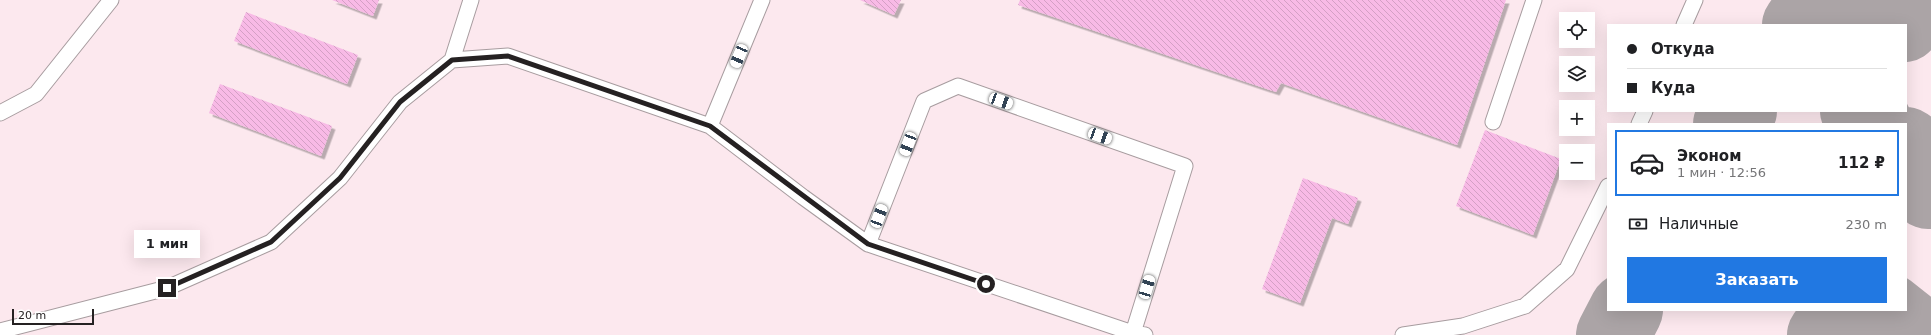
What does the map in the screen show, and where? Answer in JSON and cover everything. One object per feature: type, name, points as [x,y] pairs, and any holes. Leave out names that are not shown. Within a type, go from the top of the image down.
[{"type":"lane","points":[[0,113],[36,94],[111,0]]},
{"type":"lane","points":[[0,331],[167,288],[271,242],[340,178],[400,102],[452,60],[471,0]]},
{"type":"lane","points":[[710,126],[762,0]]},
{"type":"lane","points":[[1494,122],[1534,0]]},
{"type":"lane","points":[[1684,24],[1695,0]]},
{"type":"lane","points":[[452,60],[508,56],[710,126],[868,244],[1139,334],[1185,166],[958,86],[924,101],[868,244]]},
{"type":"lane","points":[[1639,123],[1645,112]]},
{"type":"lane","points":[[1403,335],[1463,326],[1525,306],[1567,269],[1607,188]]},
{"type":"shaded area","points":[[0,0],[1931,0],[1931,335],[0,335]]},
{"type":"building","points":[[332,0],[379,0],[373,16]]},
{"type":"building","points":[[860,0],[901,0],[894,15]]},
{"type":"building","points":[[1020,0],[1506,0],[1457,145],[1281,83],[1276,92],[1018,5]]},
{"type":"building","points":[[246,12],[358,55],[347,84],[234,41]]},
{"type":"building","points":[[220,84],[332,126],[321,156],[209,113]]},
{"type":"building","points":[[1485,130],[1559,158],[1559,164],[1533,235],[1456,206]]},
{"type":"building","points":[[1303,178],[1358,198],[1348,224],[1332,218],[1300,303],[1262,289]]},
{"type":"taxiway","points":[[1800,24],[1817,0]]},
{"type":"taxiway","points":[[1868,0],[1903,24]]},
{"type":"taxiway","points":[[1731,123],[1739,112]]},
{"type":"taxiway","points":[[1858,112],[1875,123]]},
{"type":"taxiway","points":[[1907,145],[1920,154],[1927,171],[1928,192]]},
{"type":"taxiway","points":[[1613,335],[1625,311]]},
{"type":"taxiway","points":[[1824,335],[1841,311]]},
{"type":"taxiway","points":[[1889,311],[1920,335]]},
{"type":"route","points":[[167,288],[271,242],[340,178],[400,102],[452,60],[508,56],[710,126],[803,197],[868,244],[986,284]]}]
